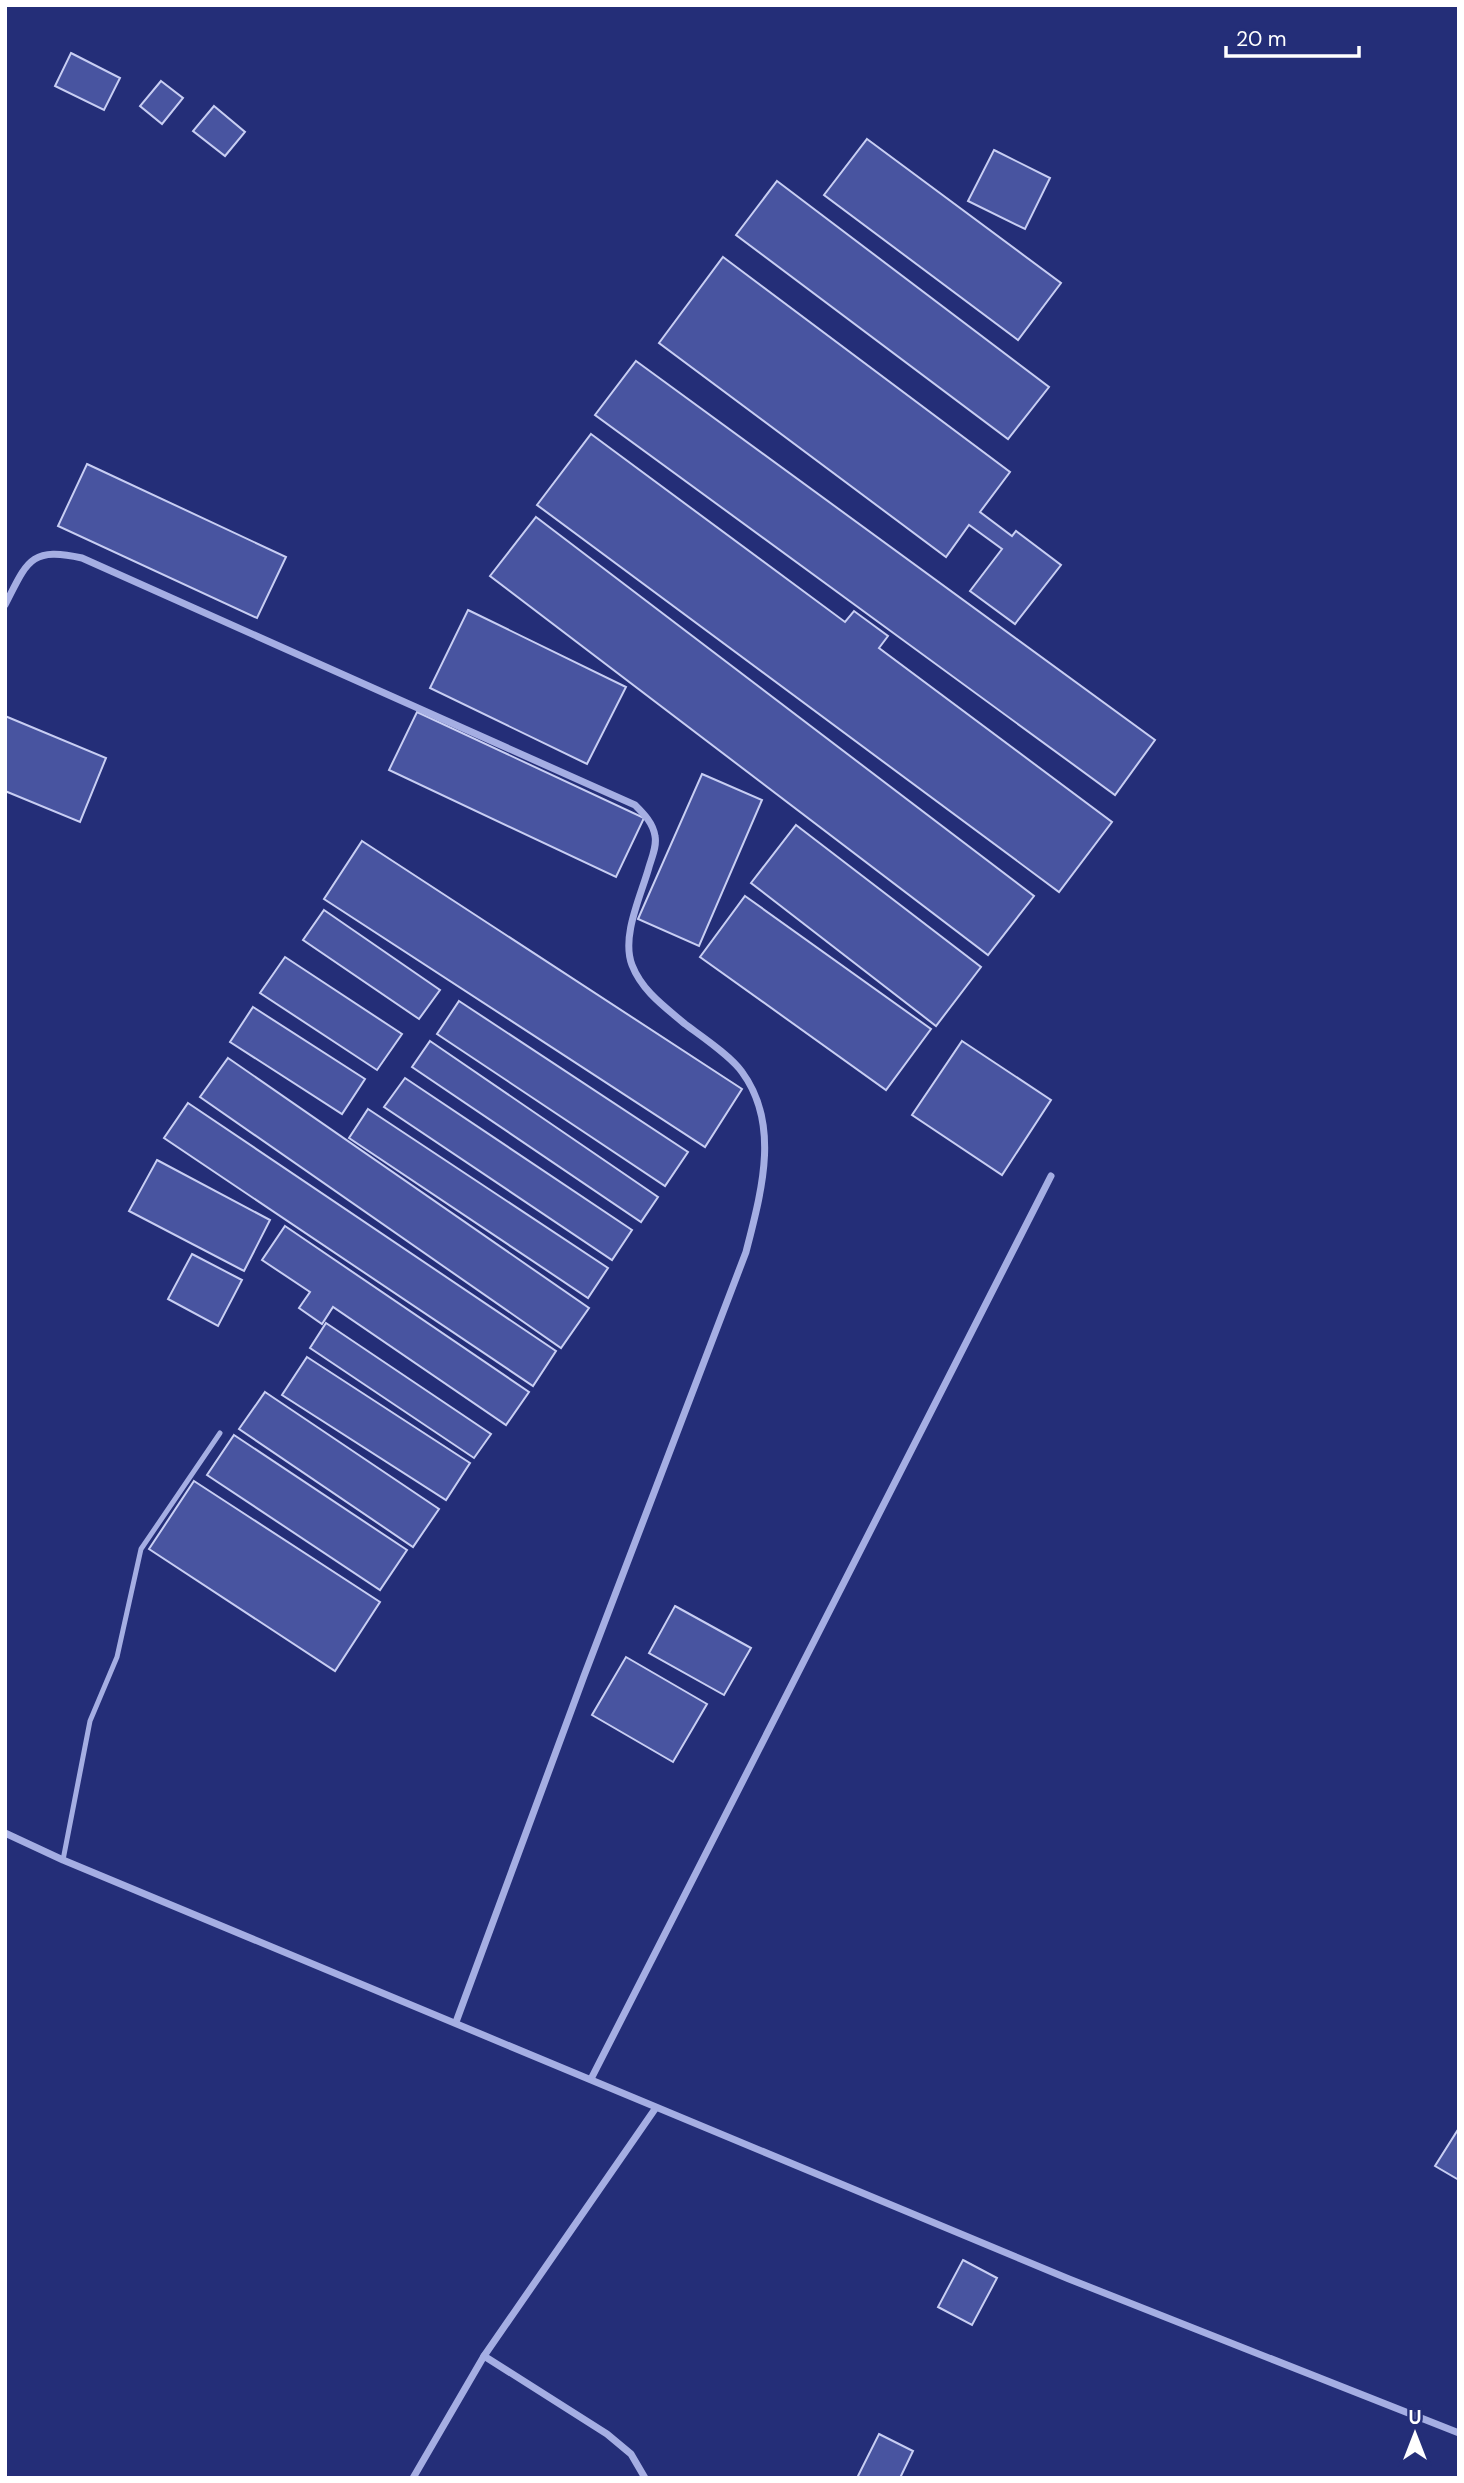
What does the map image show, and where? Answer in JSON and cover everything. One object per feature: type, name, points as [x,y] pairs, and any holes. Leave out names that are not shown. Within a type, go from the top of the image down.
[{"type":"street","points":[[5,605],[21,574],[38,556],[48,553],[82,558],[635,806],[648,817],[655,836],[654,850],[632,924],[628,947],[632,965],[643,985],[660,1004],[741,1070],[760,1108],[764,1130],[764,1180],[746,1252],[584,1676],[456,2022]]},
{"type":"street","points":[[591,2079],[1051,1176]]},
{"type":"street","points":[[5,1833],[63,1860],[591,2079],[655,2109],[1069,2280],[1459,2433]]},
{"type":"street","points":[[413,2478],[484,2356],[655,2109]]},
{"type":"street","points":[[484,2356],[607,2434],[631,2454],[645,2478]]},
{"type":"lane","points":[[63,1860],[89,1721],[117,1657],[141,1549],[220,1433]]},
{"type":"building","points":[[71,53],[120,78],[104,110],[55,86]]},
{"type":"building","points":[[161,81],[183,98],[162,124],[140,106]]},
{"type":"building","points":[[214,106],[245,132],[225,156],[193,131]]},
{"type":"building","points":[[867,139],[1061,283],[1018,340],[824,195]]},
{"type":"building","points":[[994,150],[1050,178],[1025,229],[968,201]]},
{"type":"building","points":[[777,181],[1049,387],[1008,439],[736,235]]},
{"type":"building","points":[[723,257],[1010,472],[980,512],[1012,536],[1016,531],[1061,565],[1015,624],[970,591],[1002,549],[969,525],[946,557],[659,343]]},
{"type":"building","points":[[636,361],[1155,740],[1115,795],[595,415]]},
{"type":"building","points":[[591,434],[845,622],[854,611],[888,636],[879,648],[1112,822],[1059,892],[537,505]]},
{"type":"building","points":[[87,464],[286,557],[257,618],[58,526]]},
{"type":"building","points":[[536,517],[1034,896],[988,955],[490,576]]},
{"type":"building","points":[[468,610],[626,687],[587,764],[430,688]]},
{"type":"building","points":[[417,712],[644,818],[616,877],[389,770]]},
{"type":"building","points":[[5,716],[106,758],[80,822],[5,791]]},
{"type":"building","points":[[702,774],[762,800],[699,946],[638,919]]},
{"type":"building","points":[[796,825],[981,967],[936,1026],[751,883]]},
{"type":"building","points":[[362,841],[742,1089],[705,1147],[324,899]]},
{"type":"building","points":[[745,896],[931,1029],[886,1090],[700,957]]},
{"type":"building","points":[[324,910],[440,990],[419,1019],[303,940]]},
{"type":"building","points":[[285,957],[402,1034],[377,1070],[260,993]]},
{"type":"building","points":[[459,1001],[688,1152],[665,1186],[437,1034]]},
{"type":"building","points":[[253,1007],[365,1079],[342,1114],[230,1042]]},
{"type":"building","points":[[430,1041],[658,1197],[641,1222],[412,1067]]},
{"type":"building","points":[[962,1041],[1051,1100],[1002,1175],[912,1115]]},
{"type":"building","points":[[228,1058],[589,1308],[561,1348],[200,1097]]},
{"type":"building","points":[[405,1078],[632,1230],[612,1260],[384,1107]]},
{"type":"building","points":[[188,1103],[556,1351],[533,1386],[164,1138]]},
{"type":"building","points":[[368,1109],[608,1268],[588,1298],[349,1138]]},
{"type":"building","points":[[157,1160],[270,1220],[244,1271],[129,1211]]},
{"type":"building","points":[[285,1226],[529,1392],[506,1425],[333,1307],[322,1324],[299,1308],[310,1292],[262,1260]]},
{"type":"building","points":[[192,1254],[242,1280],[218,1326],[168,1299]]},
{"type":"building","points":[[326,1323],[491,1434],[474,1458],[310,1348]]},
{"type":"building","points":[[307,1357],[470,1463],[446,1500],[282,1395]]},
{"type":"building","points":[[265,1392],[439,1509],[413,1547],[239,1429]]},
{"type":"building","points":[[234,1435],[407,1550],[380,1590],[207,1475]]},
{"type":"building","points":[[194,1481],[380,1602],[335,1671],[149,1549]]},
{"type":"building","points":[[675,1606],[751,1648],[724,1695],[649,1653]]},
{"type":"building","points":[[626,1657],[707,1704],[673,1762],[592,1715]]},
{"type":"building","points":[[1459,2128],[1459,2180],[1435,2166]]},
{"type":"building","points":[[963,2260],[997,2278],[972,2325],[938,2307]]},
{"type":"building","points":[[879,2434],[913,2451],[900,2478],[857,2478]]}]
